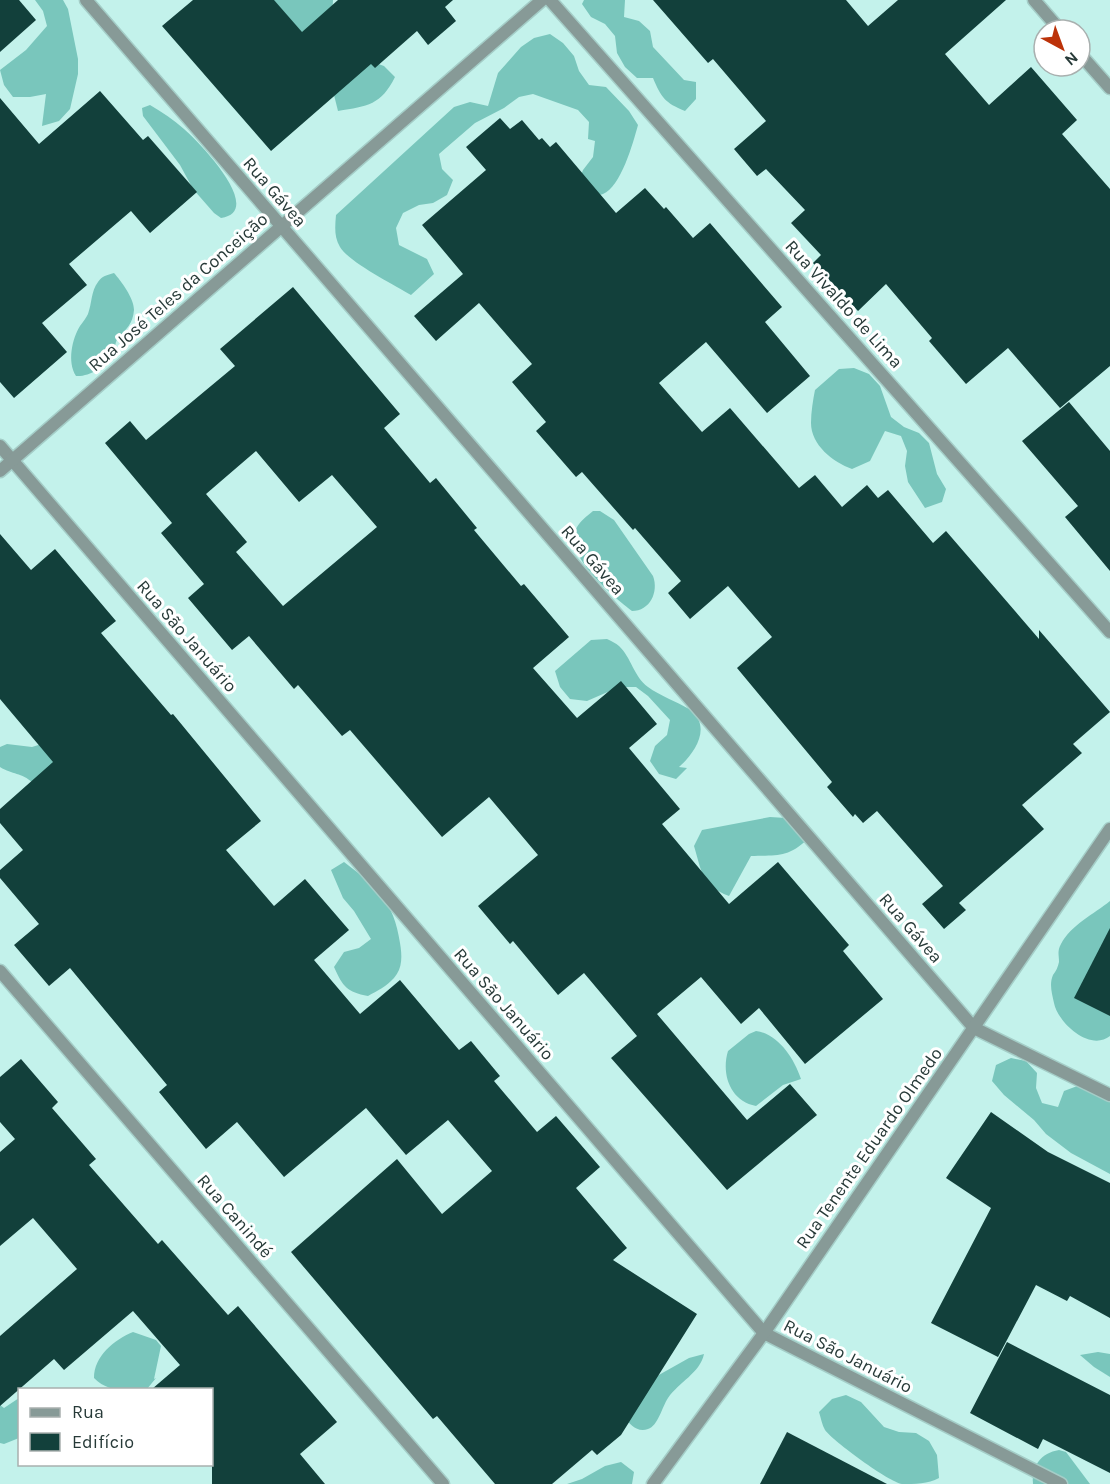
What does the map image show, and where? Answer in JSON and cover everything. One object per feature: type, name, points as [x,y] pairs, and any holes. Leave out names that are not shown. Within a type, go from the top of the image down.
[{"type":"street","name":"Rua Gávea","points":[[86,0],[974,1028],[1110,1095]]},
{"type":"street","name":"Rua José Teles da Conceição","points":[[0,471],[542,0]]},
{"type":"street","name":"Rua Vivaldo de Lima","points":[[550,0],[1110,632]]},
{"type":"street","points":[[1034,0],[1050,18]]},
{"type":"street","points":[[1092,68],[1110,88]]},
{"type":"street","name":"Rua São Januário","points":[[0,446],[764,1333],[1061,1484]]},
{"type":"street","name":"Rua Tenente Eduardo Olmedo","points":[[653,1484],[764,1333],[1110,829]]},
{"type":"street","name":"Rua Canindé","points":[[0,971],[443,1484]]},
{"type":"shaded area","points":[[35,0],[63,0],[68,9],[78,59],[78,74],[70,109],[59,121],[42,126],[46,94],[13,97],[4,85],[0,70],[26,50],[47,26],[43,11]]},
{"type":"shaded area","points":[[249,0],[333,0],[332,17],[356,56],[384,66],[395,77],[390,86],[379,99],[372,103],[338,111],[334,95]]},
{"type":"shaded area","points":[[584,0],[625,0],[624,17],[639,21],[650,31],[653,47],[684,80],[696,82],[696,99],[685,111],[665,99],[653,78],[637,78],[625,67],[617,53],[615,36],[605,24],[591,17],[582,4]]},
{"type":"shaded area","points":[[550,34],[563,43],[574,56],[579,71],[589,85],[606,87],[629,111],[638,125],[621,174],[609,190],[601,195],[588,195],[577,186],[583,170],[593,157],[595,141],[588,139],[589,122],[578,110],[533,94],[519,97],[504,108],[475,123],[439,154],[442,169],[453,180],[447,195],[433,203],[419,205],[403,213],[396,228],[399,245],[427,259],[434,274],[411,295],[362,266],[345,253],[337,239],[336,215],[454,107],[470,102],[488,106],[498,73],[521,47],[534,38]]},
{"type":"shaded area","points":[[150,105],[184,129],[214,161],[233,190],[236,203],[233,213],[221,218],[193,189],[180,165],[143,116],[142,108]]},
{"type":"shaded area","points":[[114,273],[132,300],[134,310],[132,319],[117,340],[109,360],[96,371],[76,376],[71,357],[75,337],[88,314],[96,286],[103,277]]},
{"type":"shaded area","points":[[854,368],[869,374],[880,386],[891,417],[904,427],[919,433],[929,443],[937,474],[946,489],[942,502],[925,508],[908,482],[905,466],[907,451],[901,436],[885,431],[870,461],[852,469],[824,452],[819,445],[811,423],[815,390],[839,369]]},
{"type":"shaded area","points":[[593,511],[600,511],[614,520],[653,576],[654,594],[652,600],[644,608],[632,611],[603,586],[583,563],[574,539],[576,529]]},
{"type":"shaded area","points":[[607,639],[623,651],[643,683],[689,709],[700,723],[701,731],[696,747],[679,767],[687,768],[676,779],[659,774],[650,761],[655,746],[667,735],[670,720],[648,696],[636,687],[619,687],[587,701],[570,699],[560,687],[555,671],[591,640]]},
{"type":"shaded area","points":[[48,742],[74,742],[33,783],[25,777],[0,767],[0,747],[7,744],[32,747]]},
{"type":"shaded area","points":[[770,817],[786,818],[808,839],[788,852],[751,856],[729,896],[713,887],[704,877],[694,846],[702,830]]},
{"type":"shaded area","points":[[344,862],[382,896],[393,916],[400,943],[401,961],[397,974],[385,986],[368,996],[355,993],[347,988],[334,967],[344,952],[359,948],[371,939],[343,898],[331,870]]},
{"type":"shaded area","points":[[1110,901],[1110,1036],[1102,1040],[1093,1040],[1076,1033],[1062,1019],[1054,1003],[1051,982],[1059,964],[1059,949],[1065,937],[1077,925]]},
{"type":"shaded area","points":[[756,1031],[771,1037],[784,1048],[801,1079],[783,1085],[756,1106],[740,1099],[734,1092],[727,1077],[726,1060],[728,1051]]},
{"type":"shaded area","points":[[1011,1058],[1026,1061],[1037,1073],[1036,1088],[1042,1103],[1058,1107],[1064,1091],[1080,1085],[1110,1098],[1110,1174],[1071,1153],[1046,1134],[992,1081],[996,1065]]},
{"type":"shaded area","points":[[133,1332],[156,1340],[161,1346],[154,1379],[156,1378],[148,1388],[112,1388],[94,1378],[101,1356],[119,1339]]},
{"type":"shaded area","points":[[1098,1352],[1110,1354],[1110,1377],[1080,1355]]},
{"type":"shaded area","points":[[704,1354],[694,1372],[668,1398],[651,1427],[640,1430],[631,1425],[624,1417],[657,1376],[689,1358]]},
{"type":"shaded area","points":[[846,1395],[861,1402],[884,1427],[899,1432],[916,1433],[929,1441],[937,1455],[939,1478],[917,1484],[895,1482],[862,1461],[830,1436],[824,1428],[819,1412],[832,1399]]},
{"type":"shaded area","points":[[18,1399],[18,1438],[4,1444],[0,1443],[0,1405],[4,1408]]},
{"type":"shaded area","points":[[1059,1450],[1066,1452],[1090,1484],[1033,1484],[1038,1461],[1047,1454]]},
{"type":"shaded area","points":[[621,1462],[634,1472],[632,1484],[567,1484],[582,1479],[605,1466]]},
{"type":"building","points":[[0,0],[19,0],[36,20],[0,52]]},
{"type":"building","points":[[193,0],[274,0],[302,32],[338,0],[453,0],[445,7],[456,21],[428,45],[417,31],[375,68],[371,64],[271,151],[162,26]]},
{"type":"building","points":[[653,0],[846,0],[868,26],[898,0],[1006,0],[945,54],[989,105],[1031,67],[1032,78],[1041,78],[1077,120],[1062,134],[1110,189],[1110,366],[1060,408],[1008,348],[966,384],[929,341],[932,338],[886,284],[858,311],[813,263],[821,255],[791,223],[805,210],[766,169],[757,176],[734,149],[766,121],[713,59],[708,63]]},
{"type":"building","points":[[100,91],[143,140],[148,136],[197,192],[150,233],[131,211],[69,264],[87,285],[42,323],[67,352],[14,398],[0,382],[0,98],[39,144]]},
{"type":"building","points":[[500,118],[510,129],[522,120],[539,140],[542,138],[550,147],[556,142],[616,213],[645,188],[664,209],[666,207],[693,238],[710,223],[782,307],[765,322],[810,376],[767,413],[706,342],[659,383],[702,432],[730,408],[799,488],[815,475],[842,507],[867,485],[878,498],[888,490],[933,543],[946,531],[1039,639],[1039,630],[1110,712],[1073,744],[1082,753],[1022,805],[1044,829],[959,903],[966,910],[944,929],[922,904],[943,886],[877,811],[863,823],[855,814],[853,817],[827,787],[832,782],[737,668],[772,637],[728,586],[690,619],[668,593],[681,581],[582,472],[576,477],[536,431],[546,422],[512,382],[532,364],[479,303],[436,341],[414,316],[463,274],[422,225],[486,170],[466,147]]},
{"type":"building","points":[[293,287],[400,414],[384,428],[430,483],[436,478],[477,528],[474,530],[521,586],[524,584],[569,637],[533,668],[577,718],[621,681],[657,724],[629,748],[680,809],[662,824],[729,904],[778,862],[849,945],[843,951],[883,999],[805,1064],[759,1008],[741,1024],[701,977],[657,1014],[747,1120],[790,1084],[817,1115],[727,1190],[611,1058],[637,1036],[584,973],[558,995],[513,941],[510,944],[478,906],[538,855],[489,797],[442,837],[350,730],[342,736],[298,685],[294,689],[249,636],[232,650],[188,598],[204,584],[161,533],[172,523],[105,443],[130,421],[146,440],[235,366],[220,349]],"holes":[[[256,451],[299,502],[332,475],[377,527],[283,606],[236,552],[247,542],[206,494]]]},
{"type":"building","points":[[1069,402],[1110,451],[1110,571],[1065,517],[1078,506],[1022,441]]},
{"type":"building","points":[[0,534],[31,570],[55,549],[116,621],[101,633],[171,715],[173,714],[261,821],[226,850],[274,906],[305,879],[349,930],[314,960],[360,1014],[400,980],[459,1050],[471,1041],[500,1076],[494,1081],[537,1132],[556,1116],[600,1167],[576,1188],[627,1248],[613,1260],[697,1314],[621,1435],[597,1455],[592,1450],[552,1484],[495,1484],[437,1416],[433,1419],[291,1252],[397,1159],[442,1214],[492,1171],[448,1120],[406,1155],[366,1108],[284,1177],[237,1122],[206,1149],[159,1092],[167,1085],[70,968],[49,986],[14,945],[39,924],[0,878],[0,870],[23,850],[0,823],[0,809],[53,762],[0,699]]},
{"type":"building","points":[[1110,928],[1110,1016],[1074,998]]},
{"type":"building","points":[[21,1059],[58,1102],[52,1108],[96,1159],[89,1165],[158,1244],[162,1240],[228,1315],[238,1306],[337,1422],[300,1454],[325,1484],[212,1484],[213,1388],[153,1388],[180,1365],[133,1311],[64,1370],[54,1359],[0,1406],[0,1336],[77,1269],[33,1218],[0,1246],[0,1152],[15,1139],[0,1122],[0,1077]]},
{"type":"building","points":[[991,1112],[1048,1152],[1110,1183],[1110,1318],[1070,1296],[1067,1301],[1036,1285],[998,1357],[931,1323],[991,1208],[946,1178]]},
{"type":"building","points":[[1007,1342],[1110,1395],[1110,1473],[1043,1439],[1038,1449],[970,1413]]},
{"type":"building","points":[[787,1432],[887,1484],[760,1484]]}]
